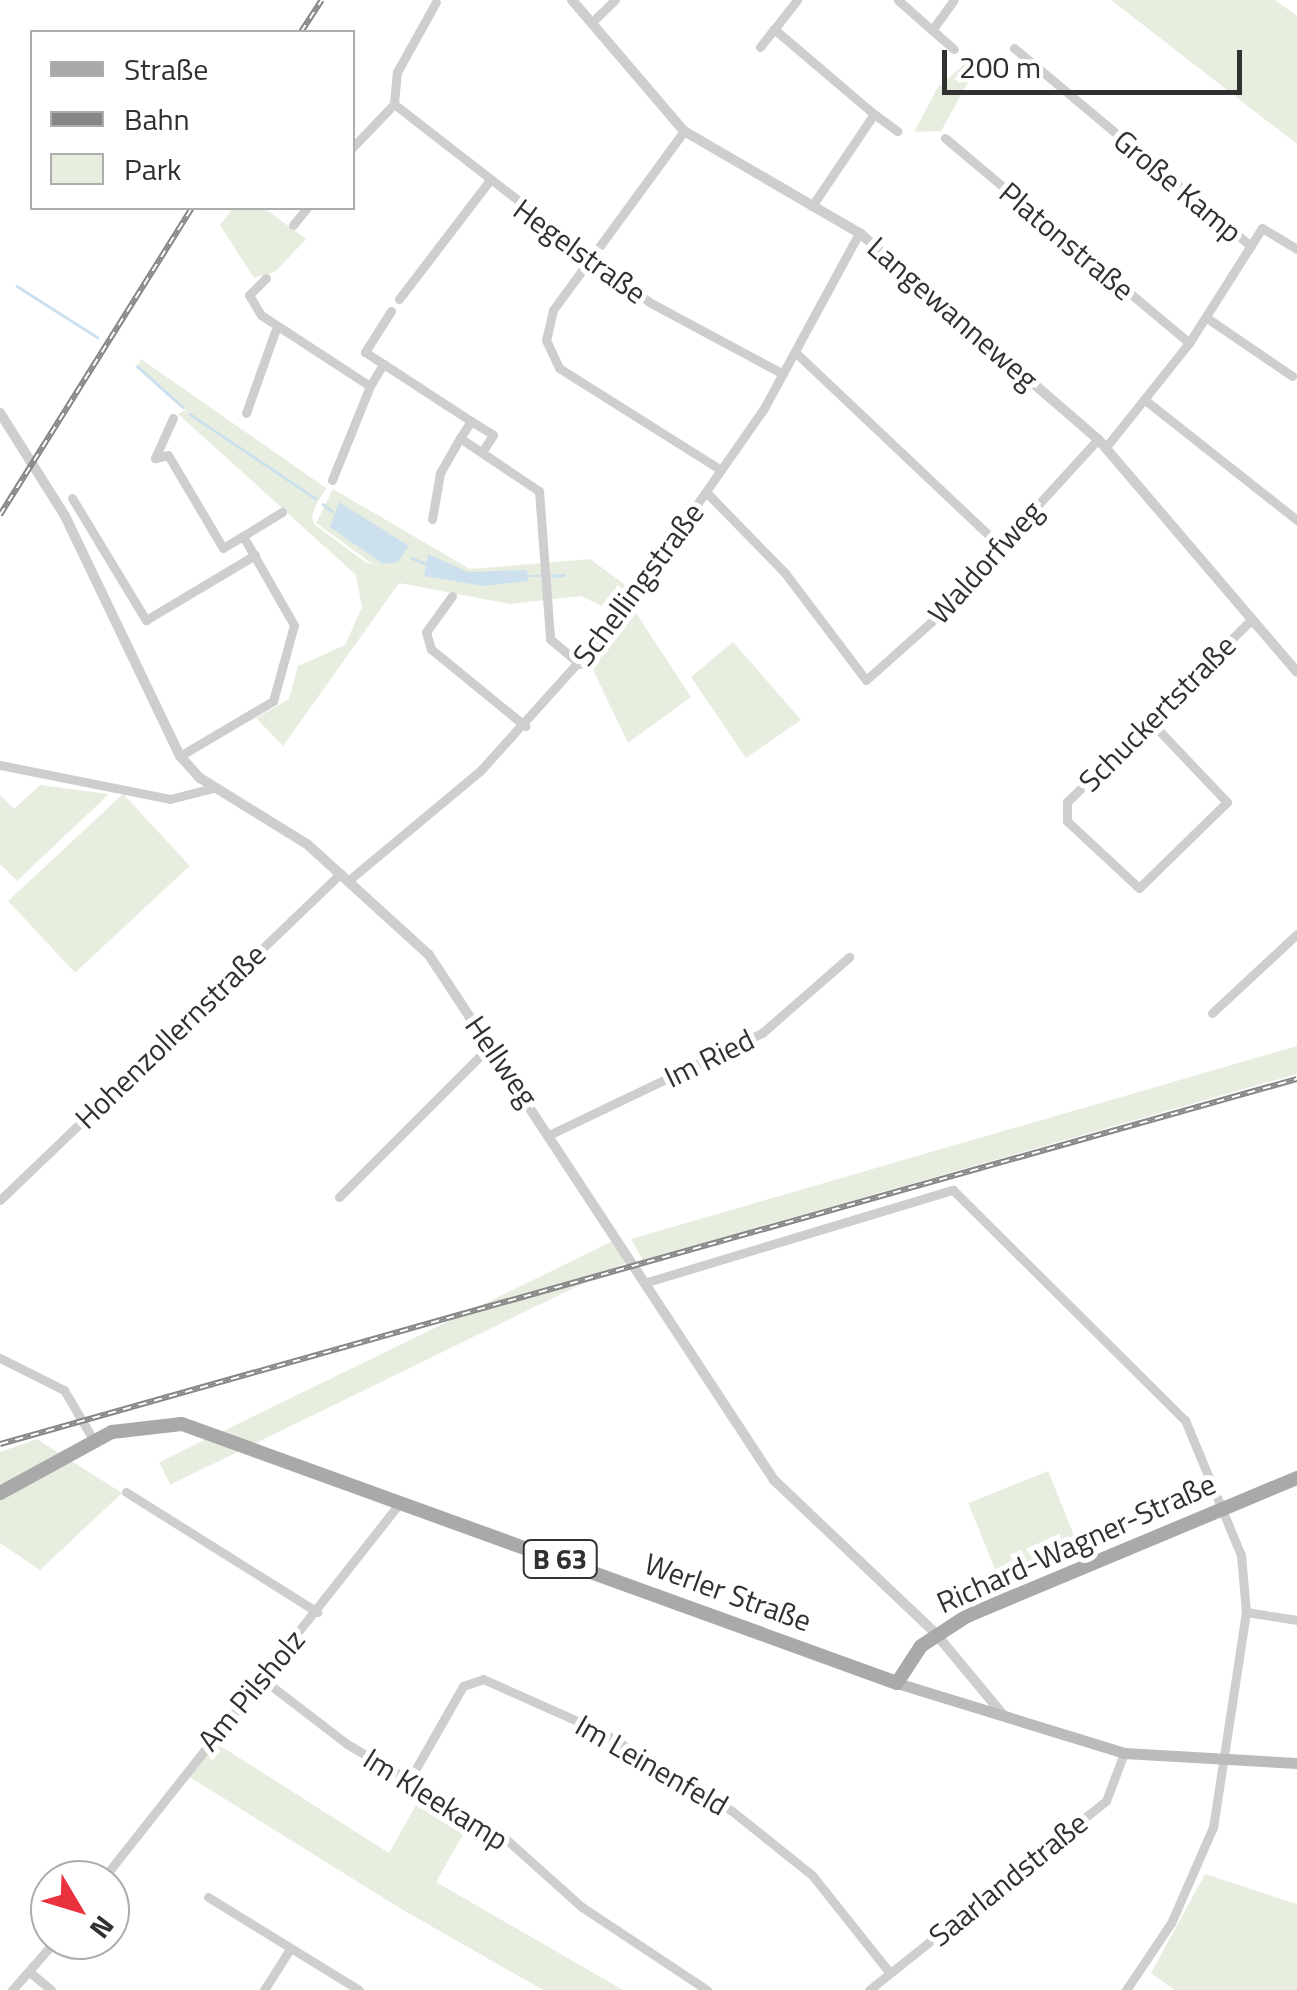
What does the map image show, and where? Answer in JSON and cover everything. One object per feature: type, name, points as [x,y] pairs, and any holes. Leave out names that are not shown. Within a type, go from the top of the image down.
[{"type":"main road","name":"Werler Straße","points":[[0,1494],[94,1441],[182,1424],[1008,1721],[1124,1753],[1227,1764],[1297,1763]]},
{"type":"main road","name":"Richard-Wagner-Straße","points":[[897,1683],[936,1634],[1297,1478]]},
{"type":"street","name":"Langewanneweg","points":[[572,0],[684,132],[859,233],[1102,443],[1296,670]]},
{"type":"street","points":[[591,23],[615,0]]},
{"type":"street","points":[[760,47],[797,0]]},
{"type":"street","points":[[898,0],[954,49]]},
{"type":"street","points":[[932,30],[954,0]]},
{"type":"street","points":[[355,145],[394,104],[397,72],[436,2]]},
{"type":"street","points":[[774,29],[897,131]]},
{"type":"street","name":"Große Kamp","points":[[1014,48],[1251,246]]},
{"type":"street","name":"Hegelstraße","points":[[394,104],[487,184],[648,302],[783,374]]},
{"type":"street","points":[[812,206],[874,114]]},
{"type":"street","points":[[684,132],[549,316],[551,358],[721,470]]},
{"type":"street","name":"Platonstraße","points":[[945,138],[1189,343]]},
{"type":"street","points":[[398,299],[487,184]]},
{"type":"street","points":[[293,226],[305,210]]},
{"type":"street","name":"Waldorfweg","points":[[707,492],[785,573],[866,680],[1144,400],[1189,343],[1262,228],[1297,248]]},
{"type":"street","name":"Schellingstraße","points":[[345,876],[525,726],[580,664],[707,492],[783,374],[859,233]]},
{"type":"street","points":[[266,278],[249,295],[276,326],[370,386]]},
{"type":"street","points":[[351,373],[391,311]]},
{"type":"street","points":[[1206,318],[1292,376]]},
{"type":"street","points":[[246,413],[276,326]]},
{"type":"street","points":[[365,352],[492,435],[482,452]]},
{"type":"street","points":[[795,352],[999,545]]},
{"type":"street","points":[[332,480],[370,386],[383,364]]},
{"type":"street","points":[[1144,400],[1297,520]]},
{"type":"street","name":"Hellweg","points":[[0,413],[65,516],[180,756],[214,788],[345,876],[429,955],[552,1133],[644,1283],[774,1480],[936,1634],[1008,1721]]},
{"type":"street","points":[[172,418],[155,458],[168,455],[234,567]]},
{"type":"street","points":[[432,519],[440,473],[471,422]]},
{"type":"street","points":[[460,438],[538,491],[550,639],[580,664]]},
{"type":"street","points":[[72,498],[146,620],[254,555]]},
{"type":"street","points":[[223,548],[282,512]]},
{"type":"street","points":[[180,756],[280,689],[294,624],[243,536]]},
{"type":"street","points":[[452,596],[426,632],[431,649],[525,726]]},
{"type":"street","name":"Schuckertstraße","points":[[1150,721],[1224,793],[1225,808],[1139,888],[1068,821],[1066,806],[1150,721],[1250,620]]},
{"type":"street","points":[[0,765],[170,799],[214,788]]},
{"type":"street","name":"Hohenzollernstraße","points":[[0,1200],[345,876]]},
{"type":"street","points":[[1212,1013],[1297,934]]},
{"type":"street","name":"Im Ried","points":[[552,1133],[762,1032],[849,958]]},
{"type":"street","points":[[339,1197],[492,1044]]},
{"type":"street","points":[[644,1283],[953,1190],[1083,1325],[1185,1420],[1224,1508],[1246,1612],[1227,1764],[1190,1885],[1126,1990]]},
{"type":"street","points":[[0,1358],[64,1390],[94,1441]]},
{"type":"street","points":[[126,1492],[317,1612]]},
{"type":"street","name":"Am Pilsholz","points":[[118,1860],[401,1502]]},
{"type":"street","points":[[1246,1612],[1297,1620]]},
{"type":"street","name":"Im Kleekamp","points":[[261,1678],[410,1779],[498,1832],[582,1908],[708,1990]]},
{"type":"street","name":"Im Leinenfeld","points":[[410,1779],[463,1686],[483,1679],[654,1761],[756,1828],[825,1889],[890,1973]]},
{"type":"street","name":"Saarlandstraße","points":[[869,1990],[1106,1801],[1124,1753]]},
{"type":"street","points":[[208,1897],[360,1990]]},
{"type":"street","points":[[264,1990],[290,1949]]},
{"type":"street","points":[[12,1990],[42,1960]]},
{"type":"street","points":[[32,1974],[50,1990]]},
{"type":"green space","points":[[1111,0],[1275,0],[1297,16],[1297,144]]},
{"type":"green space","points":[[975,55],[981,59],[941,131],[914,132],[938,87]]},
{"type":"green space","points":[[231,210],[267,210],[306,239],[275,272],[254,278],[220,225]]},
{"type":"green space","points":[[141,359],[326,488],[312,517],[314,524],[365,562],[374,565],[316,523],[333,489],[470,569],[590,559],[627,586],[610,610],[581,596],[510,604],[399,583],[283,746],[256,718],[289,699],[298,666],[345,645],[362,607],[356,575],[178,414],[186,410],[137,366]]},
{"type":"green space","points":[[636,613],[691,697],[628,743],[592,668]]},
{"type":"green space","points":[[733,642],[801,720],[746,758],[691,677]]},
{"type":"green space","points":[[40,785],[109,794],[17,881],[0,864],[0,795],[14,809]]},
{"type":"green space","points":[[123,794],[190,866],[75,973],[8,901]]},
{"type":"green space","points":[[1297,1046],[1297,1074],[643,1260],[631,1239]]},
{"type":"green space","points":[[615,1240],[626,1262],[170,1485],[159,1462]]},
{"type":"green space","points":[[37,1439],[122,1493],[40,1570],[0,1543],[0,1452]]},
{"type":"green space","points":[[1048,1471],[1079,1549],[1000,1581],[968,1503]]},
{"type":"green space","points":[[216,1743],[389,1853],[421,1796],[469,1824],[436,1882],[623,1990],[543,1990],[403,1910],[188,1776]]},
{"type":"green space","points":[[1205,1874],[1297,1904],[1297,1990],[1174,1990],[1151,1973]]},
{"type":"water","points":[[339,502],[409,546],[398,562],[383,564],[330,527]]},
{"type":"water","points":[[428,554],[468,572],[527,570],[528,581],[483,586],[424,576]]},
{"type":"waterway","points":[[17,286],[97,337]]},
{"type":"waterway","points":[[137,366],[183,407]]},
{"type":"waterway","points":[[190,414],[315,498]]},
{"type":"waterway","points":[[323,504],[332,511]]},
{"type":"waterway","points":[[412,558],[424,563]]},
{"type":"waterway","points":[[550,576],[564,575]]},
{"type":"waterway","points":[[527,576],[540,576]]},
{"type":"railway","points":[[302,30],[322,0]]},
{"type":"railway","points":[[0,515],[191,210]]},
{"type":"railway","points":[[0,1444],[1297,1079]]}]
